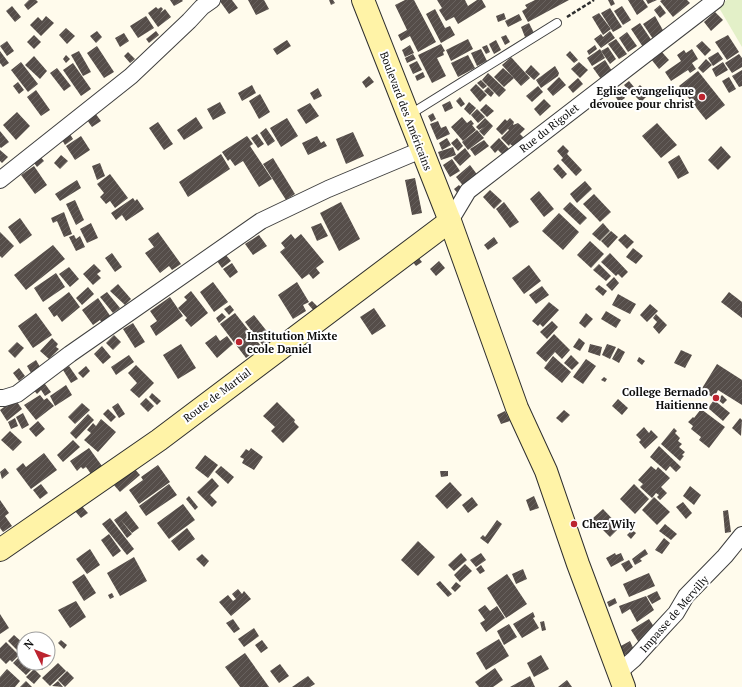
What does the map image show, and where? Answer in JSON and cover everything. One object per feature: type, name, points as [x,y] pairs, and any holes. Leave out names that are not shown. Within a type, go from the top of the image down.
[{"type":"main road","name":"Boulevard des Américains","points":[[363,0],[450,221],[517,408],[546,471],[578,564],[622,680]]},
{"type":"main road","name":"Route de Martial","points":[[0,550],[159,440],[450,221]]},
{"type":"street","points":[[0,180],[131,76],[202,7],[212,0]]},
{"type":"street","name":"Rue du Rigolet","points":[[450,221],[468,191],[716,0]]},
{"type":"street","points":[[0,398],[17,394],[70,354],[261,221],[328,189],[421,150]]},
{"type":"street","name":"Impasse de Mervilly","points":[[622,680],[634,659],[676,612],[686,596],[725,556],[742,535]]},
{"type":"lane","points":[[409,115],[557,23]]},
{"type":"path","points":[[557,23],[594,0]]},
{"type":"green space","points":[[727,0],[742,0],[742,47],[718,6]]},
{"type":"building","points":[[29,0],[36,0],[38,2],[28,10],[24,5]]},
{"type":"building","points":[[170,0],[182,0],[183,1],[174,6]]},
{"type":"building","points":[[219,0],[232,0],[238,8],[229,14]]},
{"type":"building","points":[[248,0],[264,0],[269,9],[256,15]]},
{"type":"building","points":[[329,0],[333,0],[335,3],[331,5]]},
{"type":"building","points":[[405,0],[414,0],[436,42],[418,52],[410,36],[401,41],[398,35],[407,30],[395,5]]},
{"type":"building","points":[[437,0],[465,0],[468,6],[477,0],[482,0],[486,7],[458,24],[454,17],[446,21],[439,10],[442,8]]},
{"type":"building","points":[[535,0],[569,0],[528,22],[522,11],[527,8],[525,5]]},
{"type":"building","points":[[608,0],[613,0],[615,4],[611,6]]},
{"type":"building","points":[[628,0],[643,0],[648,7],[637,15]]},
{"type":"building","points":[[646,0],[657,0],[648,4]]},
{"type":"building","points":[[687,0],[690,3],[673,17],[660,1]]},
{"type":"building","points":[[660,5],[666,13],[660,18],[654,10]]},
{"type":"building","points":[[12,6],[21,17],[15,22],[6,11]]},
{"type":"building","points":[[622,6],[631,20],[623,25],[614,11]]},
{"type":"building","points":[[156,7],[158,9],[161,7],[163,9],[160,13],[165,9],[171,17],[158,27],[148,13]]},
{"type":"building","points":[[610,8],[622,27],[613,32],[601,13]]},
{"type":"building","points":[[435,9],[445,28],[450,26],[455,35],[441,43],[426,14]]},
{"type":"building","points":[[715,12],[723,20],[711,31],[704,22]]},
{"type":"building","points":[[504,13],[506,19],[498,22],[496,16]]},
{"type":"building","points":[[599,13],[611,29],[603,35],[592,17]]},
{"type":"building","points":[[519,14],[522,20],[508,27],[505,21]]},
{"type":"building","points":[[46,16],[54,23],[41,36],[30,25],[38,17],[42,21]]},
{"type":"building","points":[[146,16],[154,28],[138,38],[130,26]]},
{"type":"building","points":[[655,16],[664,32],[653,39],[643,24]]},
{"type":"building","points":[[529,23],[534,33],[525,37],[521,27]]},
{"type":"building","points":[[640,23],[652,41],[643,47],[631,29]]},
{"type":"building","points":[[66,28],[75,36],[67,44],[59,35]]},
{"type":"building","points":[[97,31],[102,37],[96,43],[90,36]]},
{"type":"building","points":[[156,31],[159,35],[149,43],[146,39]]},
{"type":"building","points":[[610,31],[615,38],[601,48],[594,39],[601,34],[603,37]]},
{"type":"building","points":[[627,32],[637,46],[628,52],[619,38]]},
{"type":"building","points":[[124,33],[129,41],[120,47],[115,38]]},
{"type":"building","points":[[34,35],[41,42],[34,49],[27,42]]},
{"type":"building","points":[[506,35],[510,42],[505,45],[501,37]]},
{"type":"building","points":[[728,35],[739,52],[727,60],[715,42]]},
{"type":"building","points":[[468,39],[473,49],[451,61],[446,50]]},
{"type":"building","points":[[616,39],[627,54],[619,59],[608,44]]},
{"type":"building","points":[[287,40],[291,46],[277,55],[273,49]]},
{"type":"building","points":[[496,40],[501,50],[494,54],[489,44]]},
{"type":"building","points":[[7,41],[14,51],[7,56],[0,46]]},
{"type":"building","points":[[702,41],[711,50],[705,56],[696,46]]},
{"type":"building","points":[[441,44],[445,51],[443,52],[444,55],[437,58],[446,76],[432,83],[418,55]]},
{"type":"building","points":[[410,45],[414,53],[405,57],[402,50]]},
{"type":"building","points":[[487,45],[490,52],[486,54],[482,47]]},
{"type":"building","points":[[595,45],[597,49],[589,55],[587,51]]},
{"type":"building","points":[[97,46],[114,72],[104,78],[87,53]]},
{"type":"building","points":[[608,47],[616,59],[610,64],[601,51]]},
{"type":"building","points":[[481,49],[487,61],[477,66],[471,53]]},
{"type":"building","points":[[600,49],[605,58],[592,66],[587,58]]},
{"type":"building","points":[[692,49],[698,59],[692,63],[696,69],[690,73],[688,70],[671,81],[665,72],[681,61],[677,55],[684,50],[686,53]]},
{"type":"building","points":[[0,51],[9,63],[3,67],[0,63]]},
{"type":"building","points":[[79,51],[91,72],[83,76],[71,55]]},
{"type":"building","points":[[570,51],[578,60],[574,63],[566,55]]},
{"type":"building","points":[[661,51],[669,60],[659,69],[651,59]]},
{"type":"building","points":[[128,52],[135,59],[130,63],[124,56]]},
{"type":"building","points":[[718,52],[723,59],[713,66],[708,58]]},
{"type":"building","points":[[413,54],[416,59],[407,63],[405,58]]},
{"type":"building","points":[[739,54],[742,58],[742,67],[732,73],[725,63]]},
{"type":"building","points":[[66,55],[70,59],[66,63],[63,59]]},
{"type":"building","points":[[468,55],[475,68],[458,77],[451,63]]},
{"type":"building","points":[[34,56],[47,71],[40,79],[25,65]]},
{"type":"building","points":[[511,57],[530,78],[521,86],[502,65]]},
{"type":"building","points":[[706,59],[712,65],[703,73],[698,68]]},
{"type":"building","points":[[605,60],[612,71],[601,79],[593,68]]},
{"type":"building","points":[[417,61],[422,70],[413,74],[409,65]]},
{"type":"building","points":[[21,62],[38,84],[28,92],[11,70]]},
{"type":"building","points":[[579,62],[588,70],[580,78],[571,69]]},
{"type":"building","points":[[723,62],[728,70],[716,77],[712,69]]},
{"type":"building","points":[[73,63],[91,89],[81,96],[63,70]]},
{"type":"building","points":[[531,65],[540,74],[534,80],[525,72]]},
{"type":"building","points":[[555,66],[559,73],[558,76],[541,88],[536,80]]},
{"type":"building","points":[[57,68],[71,86],[64,91],[50,73]]},
{"type":"building","points":[[503,68],[514,78],[504,87],[494,77]]},
{"type":"building","points":[[742,70],[742,86],[739,87],[732,76]]},
{"type":"building","points":[[698,71],[725,105],[706,120],[679,86]]},
{"type":"building","points":[[423,72],[425,77],[417,81],[415,76]]},
{"type":"building","points":[[488,73],[506,90],[499,97],[482,80]]},
{"type":"building","points":[[369,76],[374,82],[366,88],[362,82]]},
{"type":"building","points":[[559,77],[566,85],[553,96],[547,89]]},
{"type":"building","points":[[729,77],[736,89],[729,93],[722,81]]},
{"type":"building","points":[[578,78],[583,84],[573,93],[568,87]]},
{"type":"building","points":[[481,80],[487,86],[483,89],[477,83]]},
{"type":"building","points":[[629,81],[634,87],[629,91],[624,85]]},
{"type":"building","points":[[18,82],[24,90],[19,94],[13,86]]},
{"type":"building","points":[[476,84],[487,95],[480,102],[470,90]]},
{"type":"building","points":[[252,85],[256,93],[242,101],[238,93]]},
{"type":"building","points":[[640,85],[649,94],[641,102],[632,93]]},
{"type":"building","points":[[538,86],[543,92],[532,102],[526,96]]},
{"type":"building","points":[[488,87],[494,93],[491,97],[484,91]]},
{"type":"building","points":[[318,88],[322,96],[314,100],[310,93]]},
{"type":"building","points":[[619,89],[625,98],[619,102],[613,93]]},
{"type":"building","points":[[36,90],[50,110],[41,116],[27,97]]},
{"type":"building","points":[[260,94],[270,112],[259,119],[249,101]]},
{"type":"building","points":[[460,97],[465,104],[461,107],[456,101]]},
{"type":"building","points":[[544,99],[551,106],[540,116],[534,109]]},
{"type":"building","points":[[450,101],[453,108],[445,112],[442,105]]},
{"type":"building","points":[[220,102],[226,113],[213,120],[207,109]]},
{"type":"building","points":[[469,102],[476,108],[470,115],[464,109]]},
{"type":"building","points":[[310,103],[319,116],[306,124],[297,110]]},
{"type":"building","points":[[486,104],[494,111],[487,117],[480,110]]},
{"type":"building","points":[[477,109],[485,117],[478,123],[471,115]]},
{"type":"building","points":[[17,112],[30,126],[16,140],[3,125]]},
{"type":"building","points":[[95,113],[101,121],[92,127],[87,120]]},
{"type":"building","points":[[433,113],[436,119],[431,122],[428,116]]},
{"type":"building","points":[[196,117],[203,128],[184,140],[177,130]]},
{"type":"building","points":[[462,117],[467,123],[471,120],[474,124],[472,125],[476,130],[463,141],[451,127]]},
{"type":"building","points":[[287,118],[298,136],[281,147],[270,128]]},
{"type":"building","points":[[485,118],[493,126],[484,136],[479,131],[484,127],[479,130],[476,127]]},
{"type":"building","points":[[510,118],[514,122],[513,125],[518,123],[525,129],[520,134],[524,138],[514,147],[510,144],[509,146],[501,138],[509,130],[508,129],[502,135],[496,129],[505,119],[507,121]]},
{"type":"building","points":[[438,121],[441,128],[446,126],[450,134],[437,140],[430,124]]},
{"type":"building","points":[[158,122],[173,144],[164,150],[149,128]]},
{"type":"building","points":[[657,123],[677,145],[661,158],[642,136]]},
{"type":"building","points":[[266,128],[275,141],[268,146],[260,133]]},
{"type":"building","points":[[477,130],[484,138],[468,150],[462,142]]},
{"type":"building","points":[[0,131],[9,142],[1,148],[0,147]]},
{"type":"building","points":[[68,131],[73,139],[65,145],[60,136]]},
{"type":"building","points":[[353,132],[364,156],[346,164],[336,139]]},
{"type":"building","points":[[257,134],[264,144],[258,148],[251,138]]},
{"type":"building","points":[[81,136],[90,150],[75,160],[66,146]]},
{"type":"building","points":[[247,136],[253,144],[250,146],[272,179],[259,187],[243,161],[235,166],[230,159],[228,161],[222,152]]},
{"type":"building","points":[[317,136],[321,143],[324,141],[327,146],[308,155],[302,143]]},
{"type":"building","points":[[447,138],[451,145],[442,150],[439,143]]},
{"type":"building","points":[[457,138],[463,146],[458,151],[451,143]]},
{"type":"building","points":[[499,138],[511,151],[505,157],[498,150],[495,153],[490,147]]},
{"type":"building","points":[[484,140],[489,146],[475,156],[470,149]]},
{"type":"building","points":[[563,145],[569,151],[567,154],[582,170],[576,176],[561,160],[563,158],[557,151]]},
{"type":"building","points":[[721,146],[731,157],[718,170],[708,160]]},
{"type":"building","points":[[453,147],[456,155],[441,160],[438,152]]},
{"type":"building","points":[[465,148],[471,156],[460,166],[453,158]]},
{"type":"building","points":[[0,150],[8,157],[2,163],[0,161]]},
{"type":"building","points":[[221,154],[230,169],[188,197],[179,182]]},
{"type":"building","points":[[39,155],[44,161],[37,167],[32,160]]},
{"type":"building","points":[[61,155],[68,161],[60,169],[54,163]]},
{"type":"building","points":[[679,155],[689,173],[678,179],[668,162]]},
{"type":"building","points":[[273,158],[295,194],[286,200],[263,164]]},
{"type":"building","points":[[452,159],[460,171],[450,177],[443,165]]},
{"type":"building","points":[[100,163],[105,176],[97,180],[92,166]]},
{"type":"building","points":[[558,164],[567,174],[562,179],[553,169]]},
{"type":"building","points":[[470,165],[479,177],[465,188],[456,177]]},
{"type":"building","points":[[34,166],[47,185],[35,194],[21,175]]},
{"type":"building","points":[[110,174],[128,198],[115,208],[110,201],[106,204],[100,197],[104,193],[97,184]]},
{"type":"building","points":[[415,178],[422,213],[412,215],[405,180]]},
{"type":"building","points":[[77,180],[81,188],[60,201],[55,194]]},
{"type":"building","points":[[585,181],[592,189],[577,203],[570,194]]},
{"type":"building","points":[[459,185],[464,191],[459,195],[454,189]]},
{"type":"building","points":[[490,190],[502,201],[494,209],[483,197]]},
{"type":"building","points":[[539,191],[554,209],[544,217],[530,199]]},
{"type":"building","points":[[594,194],[611,212],[600,222],[583,204]]},
{"type":"building","points":[[133,198],[135,201],[137,199],[144,209],[126,221],[122,215],[116,220],[111,213]]},
{"type":"building","points":[[75,200],[84,220],[76,225],[66,204]]},
{"type":"building","points":[[341,202],[360,239],[339,251],[320,213]]},
{"type":"building","points":[[504,202],[519,222],[510,228],[496,209]]},
{"type":"building","points":[[570,202],[587,218],[580,225],[563,209]]},
{"type":"building","points":[[64,212],[72,234],[64,237],[57,221],[53,223],[51,218]]},
{"type":"building","points":[[559,213],[579,232],[563,250],[542,231]]},
{"type":"building","points":[[20,218],[32,235],[20,244],[8,227]]},
{"type":"building","points":[[91,223],[98,238],[87,243],[80,229]]},
{"type":"building","points":[[321,223],[328,236],[317,241],[311,227]]},
{"type":"building","points":[[603,223],[610,231],[600,241],[592,234]]},
{"type":"building","points":[[611,231],[618,237],[608,248],[601,241]]},
{"type":"building","points":[[0,232],[14,246],[2,258],[0,256]]},
{"type":"building","points":[[158,232],[181,264],[172,270],[169,266],[160,273],[145,253],[154,247],[148,239]]},
{"type":"building","points":[[291,234],[295,239],[301,234],[324,262],[316,268],[320,273],[313,279],[309,274],[302,279],[280,252],[285,248],[281,243]]},
{"type":"building","points":[[625,234],[634,242],[627,249],[618,240]]},
{"type":"building","points":[[74,235],[76,239],[80,236],[85,247],[76,251],[69,237]]},
{"type":"building","points":[[259,235],[267,246],[253,255],[245,244]]},
{"type":"building","points":[[494,237],[498,243],[488,250],[484,245]]},
{"type":"building","points":[[590,241],[604,254],[591,268],[577,255]]},
{"type":"building","points":[[53,245],[65,259],[26,290],[14,275]]},
{"type":"building","points":[[633,248],[643,256],[636,264],[626,257]]},
{"type":"building","points":[[112,253],[122,267],[115,272],[105,258]]},
{"type":"building","points":[[610,253],[628,272],[622,278],[618,274],[616,276],[601,262]]},
{"type":"building","points":[[225,254],[231,261],[222,268],[217,261]]},
{"type":"building","points":[[418,257],[422,262],[416,266],[412,261]]},
{"type":"building","points":[[439,261],[445,268],[436,276],[430,269]]},
{"type":"building","points":[[232,263],[238,272],[230,278],[223,269]]},
{"type":"building","points":[[94,264],[101,271],[97,274],[101,278],[93,285],[83,274]]},
{"type":"building","points":[[599,264],[611,276],[606,281],[593,270]]},
{"type":"building","points":[[529,265],[541,281],[524,294],[512,278]]},
{"type":"building","points":[[69,267],[79,279],[70,287],[59,274]]},
{"type":"building","points":[[56,273],[65,287],[43,302],[34,288]]},
{"type":"building","points":[[614,277],[619,283],[612,291],[606,285]]},
{"type":"building","points":[[213,282],[228,302],[214,312],[200,292]]},
{"type":"building","points":[[297,282],[309,302],[303,305],[306,311],[293,319],[278,295]]},
{"type":"building","points":[[118,284],[131,299],[125,305],[110,291]]},
{"type":"building","points":[[599,285],[607,291],[603,296],[595,289]]},
{"type":"building","points":[[542,286],[549,295],[536,304],[529,295]]},
{"type":"building","points":[[88,287],[94,294],[82,305],[76,298]]},
{"type":"building","points":[[191,291],[208,313],[191,327],[185,320],[187,318],[178,308],[187,300],[184,297]]},
{"type":"building","points":[[69,292],[80,307],[62,322],[57,315],[54,317],[48,308]]},
{"type":"building","points":[[107,292],[120,308],[113,313],[100,297]]},
{"type":"building","points":[[729,292],[742,302],[742,318],[721,302]]},
{"type":"building","points":[[618,294],[636,304],[630,314],[612,305]]},
{"type":"building","points":[[170,297],[183,316],[156,336],[150,326],[157,321],[150,311]]},
{"type":"building","points":[[98,298],[111,317],[102,323],[100,320],[93,325],[82,310]]},
{"type":"building","points":[[312,301],[318,307],[314,311],[308,304]]},
{"type":"building","points":[[549,302],[559,310],[543,327],[540,324],[538,326],[532,321]]},
{"type":"building","points":[[650,304],[658,311],[647,322],[640,315]]},
{"type":"building","points":[[230,305],[234,310],[229,315],[224,309]]},
{"type":"building","points":[[374,308],[386,326],[372,335],[360,317]]},
{"type":"building","points":[[606,311],[621,320],[616,328],[601,319]]},
{"type":"building","points":[[36,313],[52,335],[33,348],[18,326]]},
{"type":"building","points":[[222,313],[226,317],[219,323],[216,318]]},
{"type":"building","points":[[235,313],[261,346],[246,358],[220,324]]},
{"type":"building","points":[[586,313],[593,319],[585,328],[579,323]]},
{"type":"building","points":[[656,314],[667,325],[659,334],[653,327],[657,322],[653,318]]},
{"type":"building","points":[[254,315],[273,339],[264,347],[245,322]]},
{"type":"building","points":[[552,321],[558,327],[547,339],[540,332]]},
{"type":"building","points":[[133,323],[145,342],[135,348],[123,329]]},
{"type":"building","points":[[554,334],[570,350],[562,359],[555,352],[546,362],[536,353]]},
{"type":"building","points":[[114,335],[121,342],[113,350],[106,343]]},
{"type":"building","points":[[216,335],[220,341],[227,336],[233,344],[217,358],[205,343]]},
{"type":"building","points":[[52,338],[58,344],[56,347],[59,349],[49,359],[40,351]]},
{"type":"building","points":[[579,338],[585,343],[580,351],[573,347]]},
{"type":"building","points":[[17,342],[24,348],[15,358],[8,351]]},
{"type":"building","points":[[181,344],[196,368],[178,379],[163,355]]},
{"type":"building","points":[[590,344],[602,347],[600,356],[588,352]]},
{"type":"building","points":[[607,344],[616,347],[610,359],[602,355]]},
{"type":"building","points":[[102,346],[111,357],[103,364],[94,354]]},
{"type":"building","points":[[618,348],[625,352],[619,363],[612,359]]},
{"type":"building","points":[[681,350],[692,355],[685,368],[674,363]]},
{"type":"building","points":[[129,355],[134,362],[116,375],[111,367]]},
{"type":"building","points":[[571,355],[579,363],[572,370],[564,363]]},
{"type":"building","points":[[553,356],[571,372],[562,383],[544,368]]},
{"type":"building","points":[[639,357],[645,361],[642,365],[637,361]]},
{"type":"building","points":[[586,359],[596,366],[583,384],[573,377]]},
{"type":"building","points":[[36,360],[40,367],[31,373],[27,366]]},
{"type":"building","points":[[717,364],[742,380],[742,405],[718,390],[714,398],[701,390]]},
{"type":"building","points":[[136,365],[154,383],[139,398],[130,390],[137,383],[128,373]]},
{"type":"building","points":[[69,366],[78,379],[71,383],[63,370]]},
{"type":"building","points":[[86,366],[90,371],[83,378],[78,373]]},
{"type":"building","points":[[19,368],[25,376],[19,381],[13,373]]},
{"type":"building","points":[[604,377],[607,379],[605,382],[601,380]]},
{"type":"building","points":[[42,380],[51,392],[45,396],[41,390],[37,394],[32,388]]},
{"type":"building","points":[[66,385],[72,395],[55,406],[50,396]]},
{"type":"building","points":[[152,393],[161,401],[157,405],[149,397]]},
{"type":"building","points":[[40,395],[44,400],[47,398],[54,406],[36,420],[24,405]]},
{"type":"building","points":[[722,395],[727,400],[723,404],[718,400]]},
{"type":"building","points":[[146,398],[154,406],[148,412],[140,404]]},
{"type":"building","points":[[15,399],[22,409],[7,421],[0,410]]},
{"type":"building","points":[[618,399],[628,408],[622,415],[612,406]]},
{"type":"building","points":[[714,400],[730,413],[723,421],[708,408]]},
{"type":"building","points":[[277,402],[295,420],[294,422],[299,427],[283,443],[271,431],[275,427],[263,416]]},
{"type":"building","points":[[82,403],[90,410],[75,424],[68,417]]},
{"type":"building","points":[[118,403],[125,414],[119,418],[112,407]]},
{"type":"building","points":[[108,409],[116,417],[111,422],[103,414]]},
{"type":"building","points":[[701,409],[725,427],[709,448],[699,440],[701,437],[691,429],[693,426],[688,422],[693,417],[694,418]]},
{"type":"building","points":[[564,410],[570,415],[562,423],[556,418]]},
{"type":"building","points":[[505,411],[510,421],[501,424],[497,415]]},
{"type":"building","points":[[23,413],[29,425],[22,429],[16,417]]},
{"type":"building","points":[[88,414],[94,420],[76,439],[70,433]]},
{"type":"building","points":[[15,418],[18,426],[11,429],[8,422]]},
{"type":"building","points":[[740,418],[742,420],[741,436],[732,428]]},
{"type":"building","points":[[101,419],[116,432],[98,452],[84,440],[91,433],[87,430],[93,423],[96,426]]},
{"type":"building","points":[[38,421],[45,429],[36,437],[29,429]]},
{"type":"building","points":[[644,427],[649,433],[651,430],[658,437],[645,449],[639,442],[641,440],[636,435]]},
{"type":"building","points":[[674,428],[677,431],[675,433],[680,438],[678,441],[682,444],[679,447],[685,452],[680,461],[661,444]]},
{"type":"building","points":[[10,431],[22,442],[13,451],[1,440]]},
{"type":"building","points":[[73,440],[80,447],[63,462],[57,455]]},
{"type":"building","points":[[659,446],[681,467],[676,472],[670,466],[666,471],[650,457]]},
{"type":"building","points":[[89,448],[102,466],[91,474],[86,467],[83,469],[81,467],[77,471],[70,461]]},
{"type":"building","points":[[251,448],[263,457],[254,470],[242,463],[244,459],[240,457],[246,449],[249,451]]},
{"type":"building","points":[[44,453],[57,470],[31,489],[16,469],[23,463],[26,467]]},
{"type":"building","points":[[205,455],[218,465],[208,478],[195,468]]},
{"type":"building","points":[[158,465],[170,482],[139,504],[129,490],[143,480],[141,477]]},
{"type":"building","points":[[221,466],[234,477],[228,484],[215,472]]},
{"type":"building","points":[[651,466],[656,470],[658,467],[670,478],[661,487],[667,493],[660,500],[657,497],[659,495],[656,493],[652,498],[640,487],[643,484],[638,480]]},
{"type":"building","points":[[133,467],[140,475],[120,492],[113,484]]},
{"type":"building","points":[[5,468],[9,473],[2,479],[0,472]]},
{"type":"building","points":[[440,471],[448,471],[448,476],[441,477]]},
{"type":"building","points":[[212,478],[219,486],[210,495],[217,502],[212,507],[197,492]]},
{"type":"building","points":[[450,482],[462,495],[447,509],[435,496]]},
{"type":"building","points":[[41,484],[48,493],[40,499],[33,490]]},
{"type":"building","points":[[169,484],[177,495],[146,516],[139,506]]},
{"type":"building","points":[[634,484],[649,499],[635,514],[620,499]]},
{"type":"building","points":[[690,486],[701,495],[694,505],[683,496]]},
{"type":"building","points":[[189,496],[198,507],[195,510],[186,499]]},
{"type":"building","points":[[534,496],[539,508],[530,511],[526,500]]},
{"type":"building","points":[[472,497],[478,505],[468,513],[462,505]]},
{"type":"building","points":[[654,497],[670,512],[657,525],[642,510]]},
{"type":"building","points":[[0,500],[9,513],[5,516],[12,526],[3,532],[0,528]]},
{"type":"building","points":[[683,502],[692,513],[686,519],[676,507]]},
{"type":"building","points":[[80,504],[88,513],[81,518],[74,510]]},
{"type":"building","points":[[183,504],[195,520],[169,539],[157,523]]},
{"type":"building","points":[[603,509],[620,527],[610,537],[592,519]]},
{"type":"building","points":[[728,510],[731,532],[725,533],[723,511]]},
{"type":"building","points":[[126,511],[139,528],[132,533],[120,519],[132,534],[127,538],[114,520]]},
{"type":"building","points":[[110,518],[134,549],[127,555],[102,524]]},
{"type":"building","points":[[497,520],[502,524],[488,544],[480,538],[483,535],[485,537]]},
{"type":"building","points":[[665,524],[677,534],[671,540],[659,531]]},
{"type":"building","points":[[187,528],[195,539],[179,551],[171,541]]},
{"type":"building","points":[[632,530],[636,533],[631,539],[627,535]]},
{"type":"building","points":[[109,534],[121,551],[113,557],[101,540]]},
{"type":"building","points":[[664,538],[670,543],[662,554],[655,550]]},
{"type":"building","points":[[418,541],[435,557],[418,576],[401,560]]},
{"type":"building","points":[[90,549],[100,565],[87,574],[76,559]]},
{"type":"building","points":[[645,549],[648,554],[640,559],[642,561],[635,565],[632,559]]},
{"type":"building","points":[[461,553],[467,560],[454,571],[448,565]]},
{"type":"building","points":[[481,553],[486,560],[476,567],[470,560]]},
{"type":"building","points":[[615,553],[616,555],[621,553],[624,560],[611,567],[606,558]]},
{"type":"building","points":[[202,554],[209,561],[204,567],[196,559]]},
{"type":"building","points":[[134,557],[147,581],[120,596],[107,573]]},
{"type":"building","points":[[629,560],[633,567],[626,572],[621,564]]},
{"type":"building","points":[[465,564],[472,571],[460,582],[454,575]]},
{"type":"building","points":[[481,565],[485,571],[480,574],[476,569]]},
{"type":"building","points":[[523,569],[527,579],[516,584],[512,574]]},
{"type":"building","points":[[649,573],[655,586],[629,597],[623,584]]},
{"type":"building","points":[[84,574],[96,593],[84,601],[72,582]]},
{"type":"building","points":[[507,574],[527,604],[506,618],[487,588]]},
{"type":"building","points":[[440,581],[452,594],[448,597],[436,584]]},
{"type":"building","points":[[456,582],[461,586],[455,592],[451,588]]},
{"type":"building","points":[[238,589],[242,594],[244,591],[251,599],[231,616],[219,602],[228,595],[233,601],[236,599],[232,594]]},
{"type":"building","points":[[657,591],[661,599],[652,604],[647,596]]},
{"type":"building","points":[[112,593],[114,597],[110,599],[108,595]]},
{"type":"building","points":[[646,596],[654,610],[637,622],[630,609],[622,614],[619,606]]},
{"type":"building","points":[[615,598],[617,603],[609,607],[607,602]]},
{"type":"building","points":[[76,601],[86,617],[70,628],[58,610]]},
{"type":"building","points":[[485,605],[490,611],[497,606],[505,618],[486,632],[480,623],[485,620],[478,610]]},
{"type":"building","points":[[533,612],[535,617],[533,618],[539,628],[522,638],[513,624]]},
{"type":"building","points":[[0,614],[9,628],[0,634]]},
{"type":"building","points":[[233,619],[240,629],[234,633],[226,623]]},
{"type":"building","points":[[649,619],[656,630],[641,646],[631,630]]},
{"type":"building","points":[[544,621],[546,630],[542,631],[540,622]]},
{"type":"building","points":[[509,624],[517,637],[504,645],[497,631]]},
{"type":"building","points":[[254,628],[259,636],[244,647],[238,639]]},
{"type":"building","points":[[14,635],[16,637],[16,649],[8,641]]},
{"type":"building","points":[[499,639],[509,656],[486,670],[476,653]]},
{"type":"building","points":[[61,640],[67,645],[64,649],[58,643]]},
{"type":"building","points":[[262,640],[268,648],[261,653],[255,645]]},
{"type":"building","points":[[630,641],[634,650],[623,656],[619,647]]},
{"type":"building","points":[[6,642],[16,652],[16,658],[12,662],[10,660],[6,664],[0,658],[0,648]]},
{"type":"building","points":[[245,653],[269,687],[240,687],[225,667]]},
{"type":"building","points":[[541,655],[549,669],[534,677],[527,663]]},
{"type":"building","points":[[58,663],[66,671],[50,686],[42,678],[49,671],[56,671],[56,665]]},
{"type":"building","points":[[280,664],[289,676],[279,683],[270,671]]},
{"type":"building","points":[[495,668],[503,680],[493,687],[479,687],[475,682]]},
{"type":"building","points":[[7,669],[20,681],[15,687],[0,687],[0,677]]},
{"type":"building","points":[[22,671],[30,671],[26,675]]},
{"type":"building","points":[[32,671],[36,671],[41,676],[34,684],[26,677]]},
{"type":"building","points":[[67,671],[74,678],[65,687],[58,680]]},
{"type":"building","points":[[308,676],[315,684],[310,687],[292,687]]},
{"type":"building","points":[[530,676],[535,687],[510,687]]},
{"type":"building","points":[[567,680],[572,687],[558,687]]},
{"type":"building","points":[[26,681],[32,687],[20,687]]},
{"type":"building","points":[[58,681],[63,687],[52,686]]},
{"type":"place","name":"Eglise evangelique devouee pour christ","points":[[702,97]]},
{"type":"place","name":"Institution Mixte ecole Daniel","points":[[239,342]]},
{"type":"place","name":"College Bernado Haitienne","points":[[716,398]]},
{"type":"place","name":"Chez Wily","points":[[574,524]]}]
